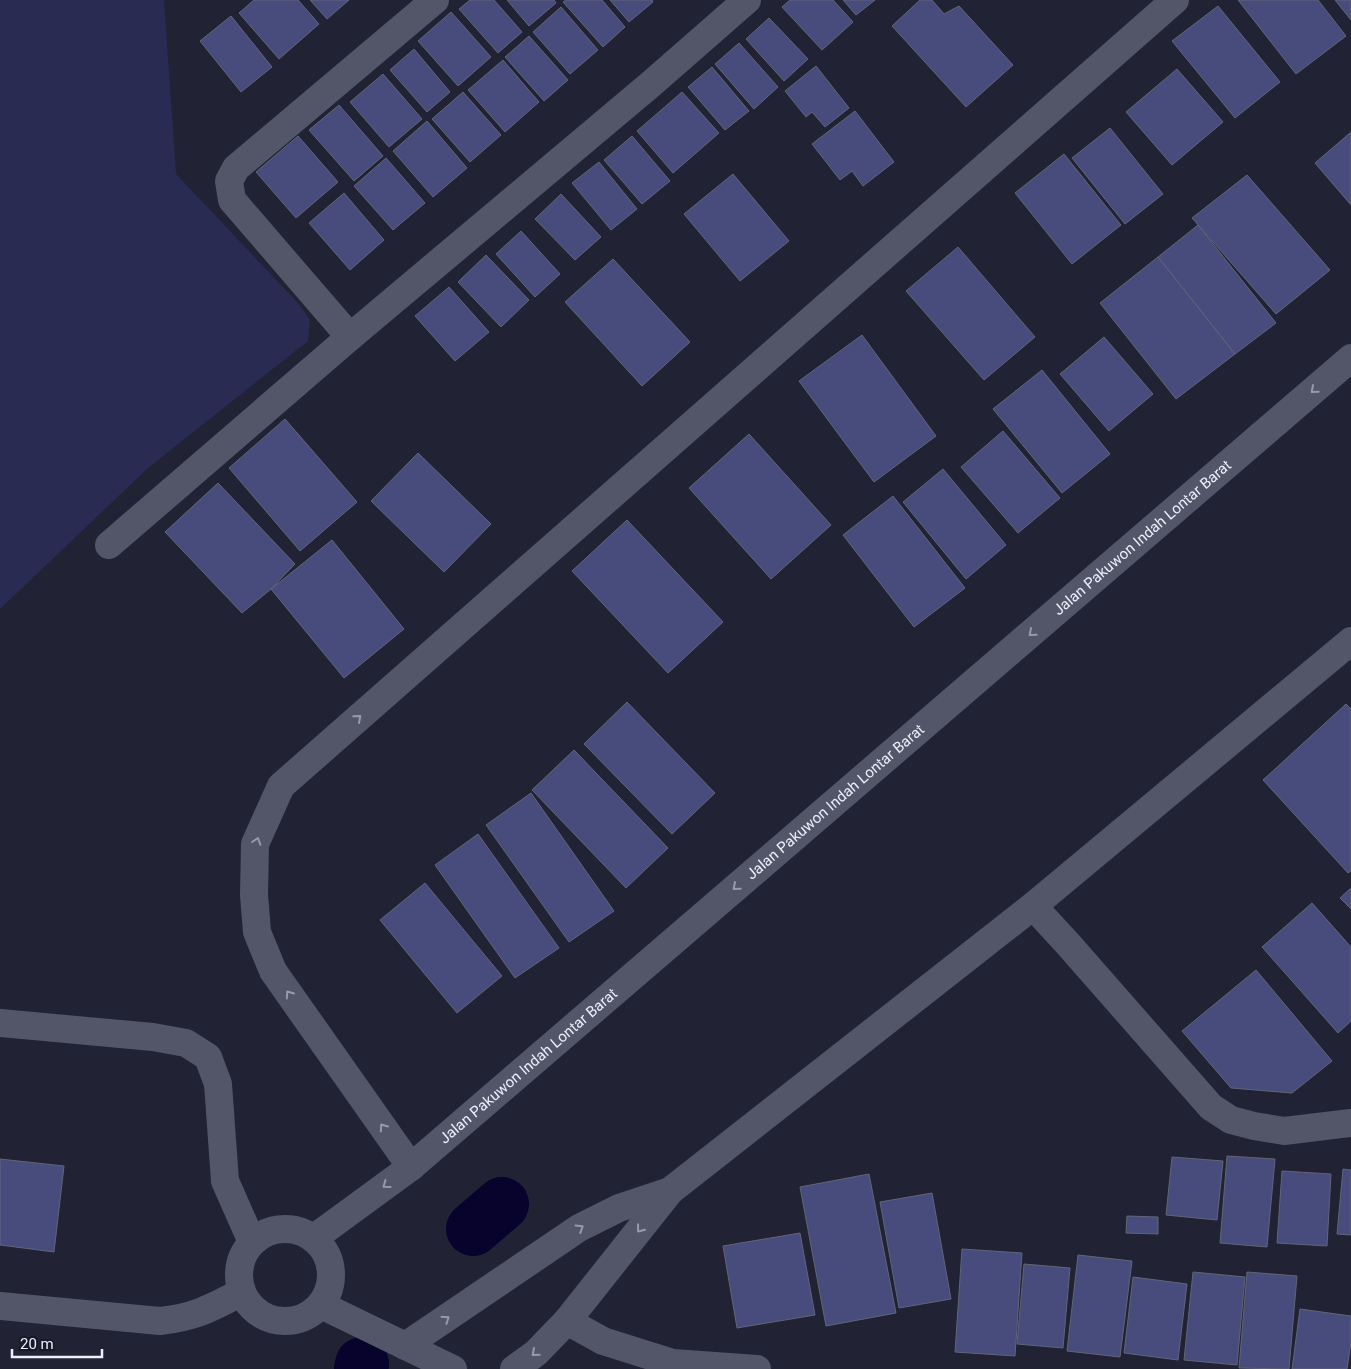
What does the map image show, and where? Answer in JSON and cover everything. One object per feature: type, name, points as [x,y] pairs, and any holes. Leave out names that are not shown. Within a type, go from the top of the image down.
[{"type":"street","points":[[350,337],[232,200],[229,181],[236,168],[435,0]]},
{"type":"street","points":[[109,544],[747,0]]},
{"type":"street","points":[[411,1167],[272,971],[257,932],[254,895],[255,844],[281,786],[1175,0]]},
{"type":"street","name":"Jalan Pakuwon Indah Lontar Barat","points":[[314,1238],[411,1167],[1351,358]]},
{"type":"street","points":[[514,1369],[536,1353],[567,1321],[670,1190],[1032,906],[1351,641]]},
{"type":"street","points":[[1032,906],[1068,944],[1211,1107],[1231,1120],[1284,1131],[1351,1123]]},
{"type":"street","points":[[0,1023],[153,1037],[186,1043],[208,1058],[218,1084],[225,1181],[252,1242]]},
{"type":"street","points":[[405,1346],[580,1228],[618,1208],[670,1190]]},
{"type":"street","points":[[282,1228],[299,1230],[314,1238],[325,1250],[332,1272],[328,1293],[321,1305],[311,1314],[298,1320],[278,1320],[259,1313],[248,1303],[242,1292],[239,1265],[244,1253],[252,1242],[266,1232],[282,1228]]},
{"type":"street","points":[[0,1306],[160,1321],[182,1319],[202,1313],[242,1292]]},
{"type":"street","points":[[321,1305],[453,1369]]},
{"type":"street","points":[[567,1321],[603,1341],[673,1363],[757,1369]]},
{"type":"shaded area","points":[[0,0],[164,0],[176,174],[298,303],[310,320],[308,341],[148,468],[0,609]]},
{"type":"building","points":[[254,0],[298,0],[319,24],[279,59],[239,13]]},
{"type":"building","points":[[310,0],[349,0],[327,19]]},
{"type":"building","points":[[470,0],[494,0],[522,32],[498,53],[459,9]]},
{"type":"building","points":[[507,0],[554,0],[556,3],[529,26]]},
{"type":"building","points":[[566,0],[602,0],[625,27],[603,47],[563,2]]},
{"type":"building","points":[[610,0],[652,0],[653,2],[629,22]]},
{"type":"building","points":[[790,0],[833,0],[853,22],[822,50],[782,7]]},
{"type":"building","points":[[843,0],[875,0],[856,15]]},
{"type":"building","points":[[920,0],[932,0],[944,14],[959,6],[1013,65],[966,107],[892,26]]},
{"type":"building","points":[[1238,0],[1318,0],[1346,36],[1296,74]]},
{"type":"building","points":[[1335,0],[1351,0],[1351,20]]},
{"type":"building","points":[[1218,6],[1280,82],[1235,118],[1172,41]]},
{"type":"building","points":[[561,7],[598,50],[570,74],[533,32]]},
{"type":"building","points":[[451,12],[491,57],[458,86],[418,41]]},
{"type":"building","points":[[231,16],[272,67],[241,92],[200,41]]},
{"type":"building","points":[[769,18],[808,59],[784,81],[746,39]]},
{"type":"building","points":[[529,36],[568,80],[544,101],[505,57]]},
{"type":"building","points":[[739,43],[778,87],[754,109],[715,64]]},
{"type":"building","points":[[414,49],[450,92],[427,112],[390,70]]},
{"type":"building","points":[[503,60],[539,102],[505,132],[468,90]]},
{"type":"building","points":[[816,66],[849,108],[825,127],[812,112],[806,117],[785,91]]},
{"type":"building","points":[[712,67],[749,111],[725,130],[688,87]]},
{"type":"building","points":[[1177,69],[1223,122],[1172,165],[1126,112]]},
{"type":"building","points":[[383,74],[422,119],[389,147],[350,102]]},
{"type":"building","points":[[463,92],[501,135],[470,162],[432,119]]},
{"type":"building","points":[[682,92],[719,133],[673,173],[637,131]]},
{"type":"building","points":[[339,105],[383,156],[354,181],[309,130]]},
{"type":"building","points":[[855,111],[894,162],[863,186],[852,171],[840,180],[812,144]]},
{"type":"building","points":[[427,121],[467,168],[433,197],[393,151]]},
{"type":"building","points":[[1110,128],[1163,194],[1125,224],[1072,158]]},
{"type":"building","points":[[1351,132],[1351,205],[1315,163]]},
{"type":"building","points":[[298,136],[338,182],[296,218],[256,172]]},
{"type":"building","points":[[632,136],[670,181],[642,204],[604,160]]},
{"type":"building","points":[[1064,154],[1121,225],[1072,264],[1015,193]]},
{"type":"building","points":[[386,158],[425,203],[393,230],[354,186]]},
{"type":"building","points":[[599,162],[637,209],[611,230],[572,183]]},
{"type":"building","points":[[733,174],[789,241],[740,281],[684,214]]},
{"type":"building","points":[[1247,175],[1330,270],[1276,314],[1192,218]]},
{"type":"building","points":[[344,193],[384,240],[350,270],[309,223]]},
{"type":"building","points":[[561,194],[601,237],[575,260],[535,219]]},
{"type":"building","points":[[1198,225],[1276,323],[1235,354],[1158,257]]},
{"type":"building","points":[[521,231],[560,274],[535,297],[496,254]]},
{"type":"building","points":[[958,247],[1035,337],[984,380],[906,291]]},
{"type":"building","points":[[486,255],[529,300],[501,327],[458,282]]},
{"type":"building","points":[[1158,257],[1235,354],[1176,399],[1100,303]]},
{"type":"building","points":[[613,259],[690,342],[642,386],[565,302]]},
{"type":"building","points":[[449,287],[489,332],[455,361],[415,316]]},
{"type":"building","points":[[862,335],[936,436],[874,482],[799,381]]},
{"type":"building","points":[[1104,337],[1153,394],[1109,431],[1060,374]]},
{"type":"building","points":[[1042,370],[1110,454],[1062,493],[993,409]]},
{"type":"building","points":[[285,419],[357,502],[300,551],[229,468]]},
{"type":"building","points":[[1003,431],[1060,498],[1018,533],[961,467]]},
{"type":"building","points":[[749,434],[831,525],[771,579],[689,488]]},
{"type":"building","points":[[418,453],[491,524],[444,572],[371,501]]},
{"type":"building","points":[[943,469],[1006,545],[966,579],[903,502]]},
{"type":"building","points":[[218,483],[295,564],[271,589],[242,613],[165,532]]},
{"type":"building","points":[[893,496],[965,588],[914,627],[843,535]]},
{"type":"building","points":[[627,520],[723,622],[668,673],[572,571]]},
{"type":"building","points":[[332,540],[404,629],[344,678],[271,589]]},
{"type":"building","points":[[627,702],[715,793],[672,834],[584,744]]},
{"type":"building","points":[[1346,704],[1351,709],[1351,871],[1348,873],[1263,780]]},
{"type":"building","points":[[574,750],[668,848],[626,888],[532,790]]},
{"type":"building","points":[[531,793],[614,911],[569,942],[486,825]]},
{"type":"building","points":[[478,834],[559,948],[515,978],[435,865]]},
{"type":"building","points":[[425,883],[502,976],[457,1013],[380,920]]},
{"type":"building","points":[[1351,888],[1351,909],[1340,898]]},
{"type":"building","points":[[1312,903],[1351,947],[1351,1021],[1338,1033],[1262,947]]},
{"type":"building","points":[[1256,970],[1332,1061],[1292,1093],[1231,1088],[1182,1031]]},
{"type":"building","points":[[1227,1156],[1275,1159],[1267,1247],[1220,1243]]},
{"type":"building","points":[[1172,1157],[1223,1161],[1217,1220],[1166,1215]]},
{"type":"building","points":[[0,1159],[64,1166],[54,1252],[0,1245]]},
{"type":"building","points":[[1343,1169],[1351,1170],[1351,1235],[1337,1234]]},
{"type":"building","points":[[1282,1171],[1331,1174],[1327,1246],[1277,1243]]},
{"type":"building","points":[[869,1174],[896,1313],[826,1326],[800,1187]]},
{"type":"building","points":[[932,1193],[951,1299],[899,1308],[880,1202]]},
{"type":"building","points":[[1127,1216],[1158,1217],[1158,1234],[1126,1233]]},
{"type":"building","points":[[800,1233],[815,1315],[737,1328],[723,1246]]},
{"type":"building","points":[[962,1249],[1022,1253],[1015,1356],[955,1352]]},
{"type":"building","points":[[1078,1255],[1132,1261],[1120,1357],[1067,1351]]},
{"type":"building","points":[[1024,1264],[1070,1268],[1063,1348],[1017,1344]]},
{"type":"building","points":[[1193,1272],[1245,1277],[1237,1365],[1184,1360]]},
{"type":"building","points":[[1247,1272],[1297,1276],[1289,1369],[1239,1368]]},
{"type":"building","points":[[1133,1277],[1187,1284],[1178,1360],[1124,1353]]},
{"type":"building","points":[[1300,1309],[1351,1316],[1351,1342],[1347,1369],[1292,1369]]},
{"type":"waterway","points":[[473,1229],[502,1204]]},
{"type":"waterway","points":[[361,1369],[362,1364]]}]
